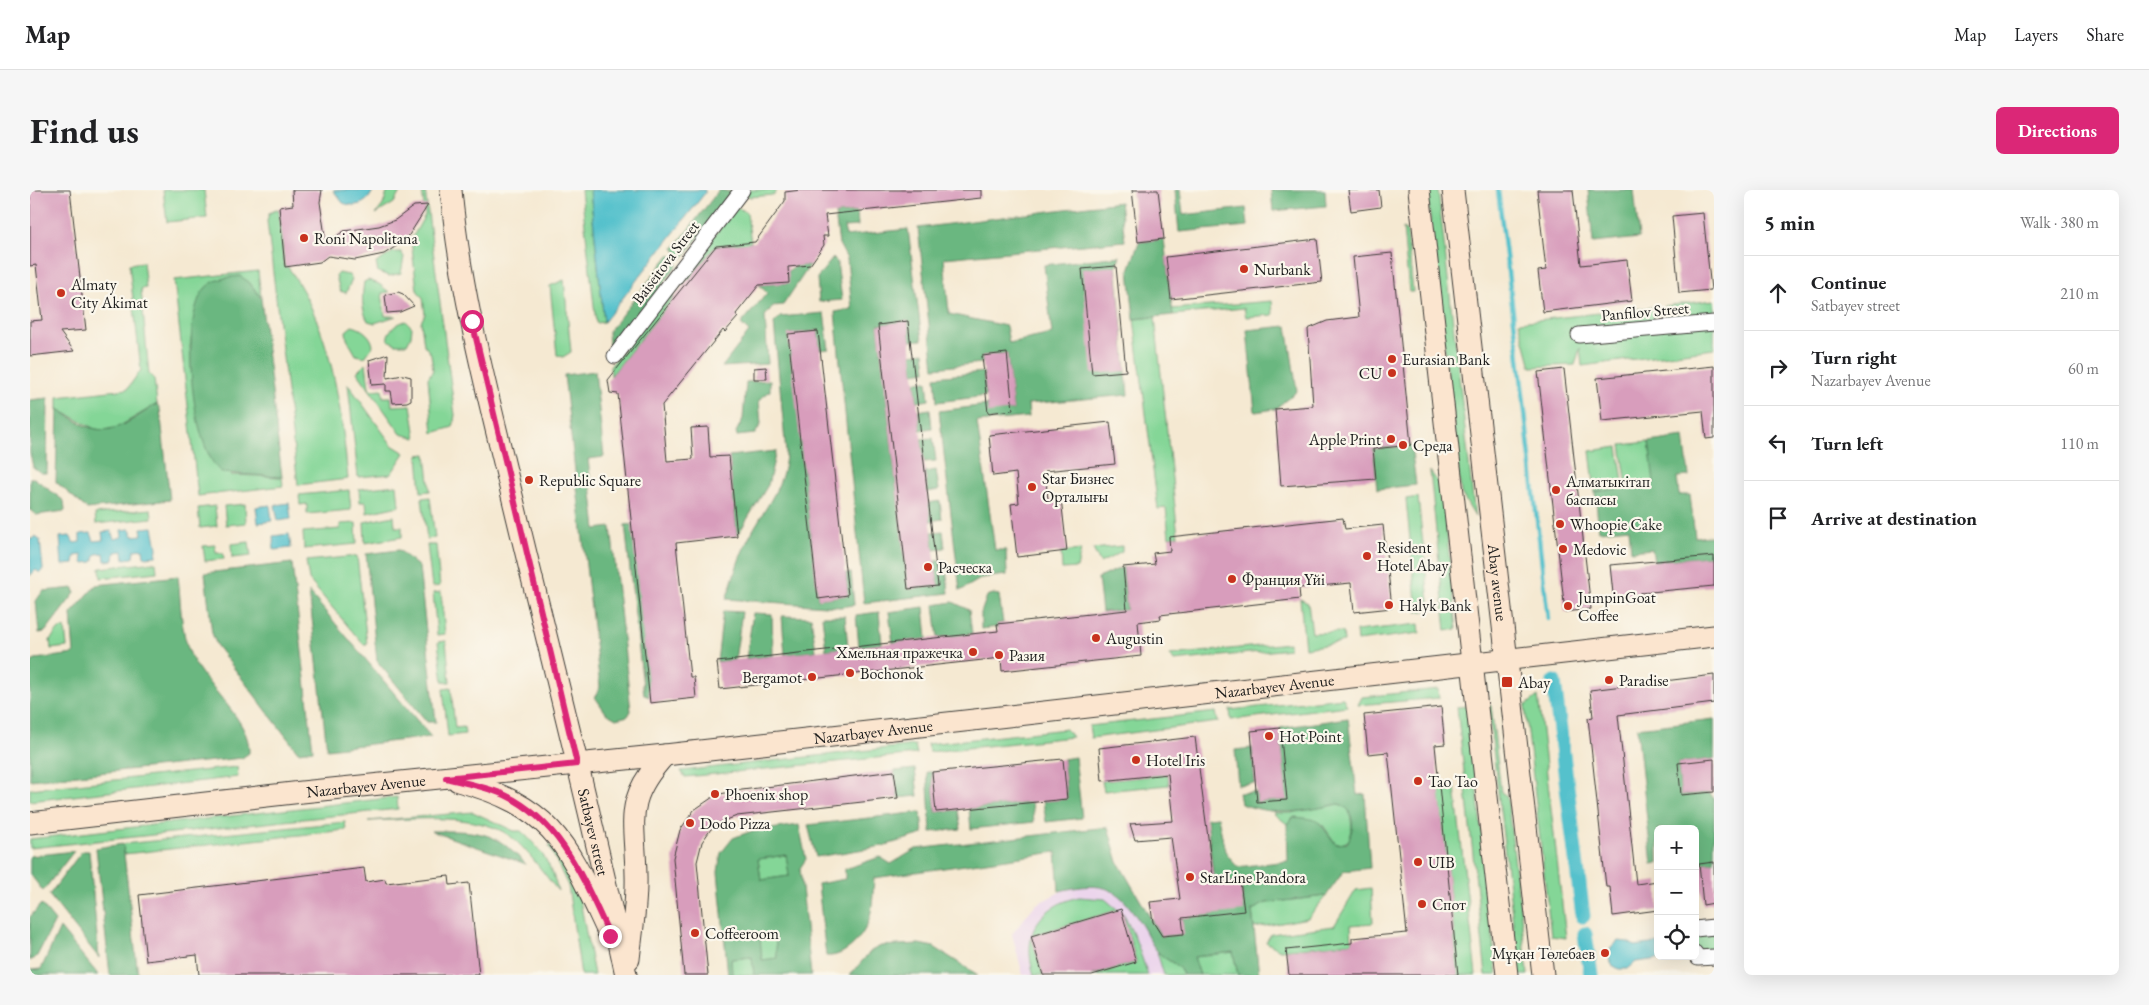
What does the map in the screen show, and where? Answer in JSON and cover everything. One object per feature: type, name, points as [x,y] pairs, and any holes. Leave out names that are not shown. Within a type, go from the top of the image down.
[{"type":"main road","name":"Satbayev street","points":[[451,190],[471,313],[489,399],[626,975]]},
{"type":"main road","points":[[1418,190],[1507,975]]},
{"type":"main road","name":"Abay avenue","points":[[1453,190],[1543,975]]},
{"type":"main road","name":"Nazarbayev Avenue","points":[[30,823],[665,755],[1714,636]]},
{"type":"main road","points":[[626,975],[636,877],[634,810],[637,795],[644,781],[665,755]]},
{"type":"main road","points":[[446,778],[506,796],[548,825],[571,856],[610,936],[626,975]]},
{"type":"street","name":"Baiseitova Street","points":[[616,356],[742,190]]},
{"type":"street","name":"Panfilov Street","points":[[1580,335],[1714,323]]},
{"type":"street","points":[[1699,928],[1714,927]]},
{"type":"street","points":[[1699,958],[1714,957]]},
{"type":"shaded area","points":[[1118,862],[1162,936],[1183,934],[1259,975],[1023,975],[1012,934],[1035,905]]},
{"type":"green space","points":[[163,190],[204,190],[207,218],[167,222]]},
{"type":"green space","points":[[388,190],[401,190],[394,203],[376,214],[383,205]]},
{"type":"green space","points":[[422,190],[425,190],[455,415],[453,427],[433,433],[428,378],[433,370],[431,354],[424,345],[421,322],[425,314],[423,298],[417,290],[411,240],[425,215]]},
{"type":"green space","points":[[581,190],[590,190],[604,322],[596,323]]},
{"type":"green space","points":[[719,190],[732,192],[682,259],[674,248]]},
{"type":"green space","points":[[748,190],[777,190],[774,195],[750,197],[746,194]]},
{"type":"green space","points":[[1175,190],[1180,190],[1183,215],[1246,208],[1248,226],[1179,232]]},
{"type":"green space","points":[[1271,190],[1325,190],[1326,206],[1273,211]]},
{"type":"green space","points":[[1427,190],[1438,190],[1475,517],[1461,493]]},
{"type":"green space","points":[[1588,190],[1634,190],[1639,238],[1593,243]]},
{"type":"green space","points":[[1120,202],[1125,241],[944,258],[949,314],[1006,326],[1009,343],[1052,334],[1044,265],[1120,256],[1116,266],[1128,395],[1028,404],[1029,417],[977,422],[995,550],[1006,550],[1007,575],[982,578],[960,591],[939,411],[987,405],[988,412],[1013,410],[1007,353],[982,356],[982,363],[934,368],[918,228]]},
{"type":"green space","points":[[737,207],[747,213],[751,243],[716,246],[688,280],[682,276]]},
{"type":"green space","points":[[279,209],[284,266],[288,267],[303,291],[315,316],[332,368],[342,423],[348,479],[298,485],[267,221],[269,213]]},
{"type":"green space","points":[[857,212],[858,226],[844,227],[846,236],[908,229],[922,340],[910,341],[908,321],[878,325],[908,589],[938,586],[935,561],[945,560],[949,593],[864,603],[835,312],[852,309],[847,259],[839,244],[835,214]]},
{"type":"green space","points":[[1403,228],[1407,231],[1413,292],[1409,292]]},
{"type":"green space","points":[[1164,239],[1173,315],[1134,319],[1129,270],[1139,242]]},
{"type":"green space","points":[[393,252],[401,252],[404,257],[401,273],[389,276],[378,272],[376,263]]},
{"type":"green space","points":[[670,254],[678,264],[610,355],[608,332]]},
{"type":"green space","points":[[833,258],[837,262],[842,300],[819,302],[817,278]]},
{"type":"green space","points":[[143,262],[146,288],[141,289],[149,374],[154,379],[157,404],[118,427],[104,430],[95,429],[58,409],[58,397],[127,389],[141,370],[129,264]]},
{"type":"green space","points":[[810,265],[783,305],[773,306],[765,316],[768,364],[722,367],[749,332],[741,324],[767,293],[759,285],[788,283],[788,271],[795,266]]},
{"type":"green space","points":[[258,271],[261,298],[249,282],[196,309],[190,347],[192,379],[231,475],[282,477],[283,486],[198,496],[174,280]]},
{"type":"green space","points":[[338,273],[349,275],[352,279],[346,293],[340,291],[336,276]]},
{"type":"green space","points":[[240,276],[249,282],[261,298],[282,477],[222,473],[211,460],[196,414],[191,357],[192,330],[196,307],[203,291],[210,284],[225,278]]},
{"type":"green space","points":[[368,280],[379,284],[389,292],[382,293],[385,316],[396,316],[375,323],[368,321],[364,312],[363,297],[364,282]]},
{"type":"green space","points":[[564,280],[571,352],[563,357],[557,355],[550,286]]},
{"type":"green space","points":[[668,292],[674,297],[611,376],[610,367]]},
{"type":"green space","points":[[1714,300],[1714,349],[1582,366],[1580,348],[1575,365],[1531,367],[1519,322],[1653,307],[1655,328],[1665,327],[1664,306]]},
{"type":"green space","points":[[1272,301],[1273,315],[1246,317],[1244,308],[1173,315],[1172,309]]},
{"type":"green space","points":[[824,313],[829,349],[820,350],[818,331],[789,334],[818,599],[848,595],[846,573],[851,573],[854,605],[840,607],[726,599],[743,551],[777,489],[785,466],[786,453],[774,323],[780,317]]},
{"type":"green space","points":[[1155,317],[1178,536],[1169,537],[1166,508],[1158,509],[1134,319]]},
{"type":"green space","points":[[406,321],[412,327],[411,336],[407,344],[396,344],[388,340],[393,328]]},
{"type":"green space","points":[[352,326],[366,333],[371,339],[373,346],[365,357],[356,355],[347,339],[346,331]]},
{"type":"green space","points":[[1287,326],[1297,391],[1275,409],[1255,412],[1247,330]]},
{"type":"green space","points":[[924,352],[926,371],[914,373],[911,354]]},
{"type":"green space","points":[[366,363],[369,387],[372,390],[382,389],[383,397],[391,397],[392,406],[411,405],[416,438],[401,434],[357,372]]},
{"type":"green space","points":[[595,371],[604,457],[588,459],[596,529],[611,527],[631,711],[628,716],[616,719],[606,713],[595,697],[600,687],[564,375]]},
{"type":"green space","points":[[983,372],[986,396],[937,402],[935,377]]},
{"type":"green space","points":[[770,380],[770,391],[759,400],[761,424],[755,434],[737,436],[736,432],[743,419],[746,382]]},
{"type":"green space","points":[[927,381],[929,400],[917,402],[915,382]]},
{"type":"green space","points":[[348,384],[392,445],[405,453],[391,474],[358,477]]},
{"type":"green space","points":[[48,398],[47,473],[41,473],[33,467],[30,452],[30,400]]},
{"type":"green space","points":[[157,404],[160,409],[170,500],[87,509],[56,482],[58,409],[86,426],[104,430],[120,426]]},
{"type":"green space","points":[[930,409],[932,428],[920,430],[918,411]]},
{"type":"green space","points":[[1684,437],[1689,476],[1677,477],[1679,495],[1690,495],[1695,537],[1714,536],[1714,556],[1654,561],[1652,549],[1631,551],[1629,528],[1599,531],[1595,492],[1654,483],[1649,442]]},
{"type":"green space","points":[[933,438],[936,461],[924,462],[921,439]]},
{"type":"green space","points":[[1649,442],[1655,483],[1627,486],[1621,445]]},
{"type":"green space","points":[[1411,445],[1416,485],[1377,489],[1373,449]]},
{"type":"green space","points":[[1618,447],[1624,488],[1595,492],[1590,451]]},
{"type":"green space","points":[[776,451],[768,485],[737,536],[729,456]]},
{"type":"green space","points":[[426,454],[430,491],[421,492],[418,455]]},
{"type":"green space","points":[[936,470],[939,490],[927,492],[925,472]]},
{"type":"green space","points":[[1430,471],[1442,488],[1457,629],[1446,631]]},
{"type":"green space","points":[[30,478],[34,478],[64,501],[65,511],[36,515],[30,510]]},
{"type":"green space","points":[[397,485],[399,506],[367,513],[366,502],[360,502],[359,489]]},
{"type":"green space","points":[[349,490],[351,510],[307,514],[307,504],[300,505],[299,495]]},
{"type":"green space","points":[[430,497],[435,538],[427,539],[422,498]]},
{"type":"green space","points":[[1418,497],[1430,610],[1417,612],[1406,499]]},
{"type":"green space","points":[[940,501],[942,519],[930,521],[928,503]]},
{"type":"green space","points":[[245,504],[246,523],[226,525],[224,506]]},
{"type":"green space","points":[[215,506],[217,526],[200,528],[198,508]]},
{"type":"green space","points":[[151,509],[152,518],[96,524],[95,514]]},
{"type":"green space","points":[[394,516],[395,527],[402,527],[402,537],[365,543],[364,522]]},
{"type":"green space","points":[[356,523],[357,544],[304,549],[303,532],[340,529],[340,524]]},
{"type":"green space","points":[[635,524],[653,698],[644,695],[625,525]]},
{"type":"green space","points":[[943,531],[945,548],[934,550],[932,532]]},
{"type":"green space","points":[[249,542],[251,556],[232,558],[231,544]]},
{"type":"green space","points":[[215,545],[216,553],[223,553],[224,559],[205,561],[203,546]]},
{"type":"green space","points":[[427,545],[436,545],[440,586],[432,587]]},
{"type":"green space","points":[[1122,546],[1122,552],[1100,563],[1093,549]]},
{"type":"green space","points":[[399,550],[419,567],[436,722],[427,722],[377,661],[366,554]]},
{"type":"green space","points":[[1081,550],[1077,568],[1062,569],[1061,552]]},
{"type":"green space","points":[[357,556],[367,644],[363,644],[309,580],[306,561]]},
{"type":"green space","points":[[156,562],[157,572],[101,578],[100,568]]},
{"type":"green space","points":[[292,563],[313,750],[298,752],[217,646],[212,633],[205,573]]},
{"type":"green space","points":[[1123,567],[1127,610],[1102,612],[1098,578]]},
{"type":"green space","points":[[178,576],[183,627],[191,656],[243,728],[248,740],[249,753],[242,758],[30,780],[30,665],[35,659],[74,654],[71,614],[96,585]]},
{"type":"green space","points":[[74,588],[75,593],[45,632],[39,633],[36,601],[43,591]]},
{"type":"green space","points":[[309,592],[431,737],[327,749]]},
{"type":"green space","points":[[441,592],[445,634],[437,635],[433,593]]},
{"type":"green space","points":[[999,595],[1003,623],[997,624],[998,627],[981,629],[981,613],[987,596]]},
{"type":"green space","points":[[1300,599],[1308,603],[1312,633],[1343,632],[1344,642],[1305,648]]},
{"type":"green space","points":[[953,602],[969,610],[972,634],[938,638],[934,605]]},
{"type":"green space","points":[[924,607],[927,639],[893,643],[889,612]]},
{"type":"green space","points":[[723,611],[742,612],[735,660],[717,662]]},
{"type":"green space","points":[[879,612],[882,644],[859,647],[856,615]]},
{"type":"green space","points":[[753,613],[772,614],[773,656],[746,659]]},
{"type":"green space","points":[[782,616],[811,617],[816,651],[785,655]]},
{"type":"green space","points":[[822,616],[845,616],[848,648],[826,650]]},
{"type":"green space","points":[[1419,624],[1420,633],[1357,641],[1356,631]]},
{"type":"green space","points":[[65,628],[67,647],[51,649],[50,640],[59,629]]},
{"type":"green space","points":[[446,641],[450,682],[443,682],[438,642]]},
{"type":"green space","points":[[1289,643],[1289,649],[1174,661],[1170,655]]},
{"type":"green space","points":[[451,688],[455,728],[464,727],[465,734],[448,736],[443,689]]},
{"type":"green space","points":[[1438,689],[1439,698],[1358,705],[1362,697]]},
{"type":"green space","points":[[1538,696],[1566,938],[1551,936],[1525,706]]},
{"type":"green space","points":[[1343,698],[1347,706],[1231,720],[1230,710]]},
{"type":"green space","points":[[1488,705],[1491,705],[1501,792],[1507,796],[1528,975],[1519,975]]},
{"type":"green space","points":[[1468,706],[1497,975],[1486,975],[1457,707]]},
{"type":"green space","points":[[1216,712],[1218,722],[1091,738],[1089,726]]},
{"type":"green space","points":[[1348,718],[1357,795],[1365,794],[1370,868],[1344,871],[1326,896],[1266,903],[1252,910],[1259,975],[1238,975],[1233,952],[1194,957],[1200,975],[1183,975],[1176,965],[1156,950],[1135,915],[1119,896],[1110,890],[1089,886],[1059,891],[1056,852],[874,878],[871,912],[864,931],[854,944],[841,953],[826,956],[818,884],[845,879],[845,869],[880,857],[891,864],[916,849],[1108,827],[1118,862],[1161,936],[1183,934],[1182,918],[1244,910],[1240,881],[1214,884],[1207,818],[1218,817],[1225,851],[1237,867],[1288,861],[1287,824],[1293,817],[1316,821],[1336,844],[1347,843],[1350,838],[1352,820],[1351,815],[1344,806],[1339,804],[1290,812],[1267,811],[1241,804],[1239,793],[1256,792],[1257,802],[1286,800],[1280,728]]},
{"type":"green space","points":[[1714,719],[1714,759],[1678,763],[1681,795],[1710,793],[1714,799],[1714,862],[1699,864],[1699,825],[1654,825],[1654,864],[1652,864],[1637,728]]},
{"type":"green space","points":[[1066,729],[1072,737],[929,752],[927,744]]},
{"type":"green space","points":[[915,745],[917,754],[685,777],[681,771]]},
{"type":"green space","points":[[1252,748],[1255,783],[1238,785],[1235,750]]},
{"type":"green space","points":[[1075,757],[1082,818],[1046,822],[1043,801],[1067,799],[1063,759]]},
{"type":"green space","points":[[237,767],[238,777],[30,801],[30,789]]},
{"type":"green space","points":[[915,769],[918,796],[898,798],[894,771]]},
{"type":"green space","points":[[927,772],[932,772],[936,812],[958,810],[961,829],[931,832]]},
{"type":"green space","points":[[1168,774],[1169,785],[1104,791],[1102,781]]},
{"type":"green space","points":[[1455,787],[1476,975],[1458,975],[1439,789]]},
{"type":"green space","points":[[397,797],[398,809],[30,848],[30,839]]},
{"type":"green space","points":[[1032,802],[1034,822],[971,829],[969,809]]},
{"type":"green space","points":[[1339,804],[1349,809],[1352,827],[1347,841],[1336,844],[1322,824],[1293,817],[1287,824],[1273,813],[1291,813]]},
{"type":"green space","points":[[473,812],[514,831],[521,831],[545,858],[558,891],[533,859],[516,841],[502,831],[485,825],[446,819],[368,821]]},
{"type":"green space","points":[[921,812],[923,834],[883,846],[816,857],[808,825]]},
{"type":"green space","points":[[345,822],[346,830],[124,854],[123,844]]},
{"type":"green space","points":[[799,825],[806,859],[800,868],[811,975],[754,975],[752,957],[731,959],[732,975],[728,975],[718,872],[721,853],[733,838],[749,832]],"holes":[[[786,855],[789,876],[761,880],[758,859]],[[775,935],[777,958],[762,960],[760,937]]]},
{"type":"green space","points":[[431,831],[470,832],[489,836],[505,845],[526,864]]},
{"type":"green space","points":[[555,841],[577,884],[594,975],[581,975],[568,886],[549,846]]},
{"type":"green space","points":[[123,844],[138,975],[110,975],[96,848]]},
{"type":"green space","points":[[74,851],[43,891],[30,874],[30,856]]},
{"type":"green space","points":[[82,851],[89,851],[99,958],[49,895]]},
{"type":"green space","points":[[787,855],[790,876],[761,880],[758,859]]},
{"type":"green space","points":[[1371,888],[1373,923],[1351,925],[1352,943],[1280,950],[1266,942],[1271,934],[1334,926],[1356,890]]},
{"type":"green space","points":[[1326,896],[1308,918],[1254,928],[1252,910],[1266,903]]},
{"type":"green space","points":[[1079,897],[1105,899],[1118,910],[1032,936],[1037,924],[1044,915],[1053,907],[1065,901]]},
{"type":"green space","points":[[41,904],[55,921],[37,956],[30,961],[30,917]]},
{"type":"green space","points":[[1123,913],[1135,938],[1148,975],[1092,975],[1136,962]]},
{"type":"green space","points":[[1714,927],[1714,957],[1699,949],[1699,929]]},
{"type":"green space","points":[[60,928],[98,975],[30,975],[30,970],[41,969]]},
{"type":"green space","points":[[775,935],[778,959],[762,960],[759,937]]},
{"type":"green space","points":[[1031,938],[1043,975],[1034,975],[1031,960]]},
{"type":"green space","points":[[919,944],[934,947],[978,975],[850,975],[871,951],[881,946]]},
{"type":"green space","points":[[1157,952],[1181,969],[1183,975],[1164,975]]},
{"type":"green space","points":[[1233,952],[1238,975],[1200,975],[1194,957]]},
{"type":"green space","points":[[752,957],[754,975],[732,975],[731,959]]},
{"type":"water","points":[[333,190],[373,190],[365,202],[352,205],[343,203]]},
{"type":"water","points":[[590,190],[705,190],[705,193],[604,322]]},
{"type":"water","points":[[289,503],[291,519],[278,521],[275,505]]},
{"type":"water","points":[[270,505],[272,521],[258,523],[256,507]]},
{"type":"water","points":[[153,527],[157,548],[156,556],[144,557],[143,549],[134,550],[133,558],[124,559],[123,551],[115,552],[114,560],[105,561],[104,553],[96,554],[93,562],[83,563],[82,555],[75,556],[74,564],[62,565],[60,537],[70,536],[74,543],[80,542],[80,534],[91,533],[94,541],[103,540],[102,532],[111,531],[114,539],[122,537],[121,530],[130,529],[133,536],[142,535],[141,528]]},
{"type":"water","points":[[289,534],[291,548],[274,550],[273,536]]},
{"type":"water","points":[[35,536],[40,540],[43,569],[40,573],[36,570],[30,576],[30,538],[32,539]]},
{"type":"water","points":[[1618,941],[1628,942],[1635,946],[1654,944],[1654,960],[1636,962],[1628,969],[1619,969],[1612,965],[1608,956],[1611,948]]},
{"type":"building","name":"Almaty City Akimat","points":[[30,190],[70,190],[86,330],[60,332],[74,351],[30,356],[30,321],[42,320],[36,265],[30,266]]},
{"type":"building","points":[[292,190],[322,190],[320,202],[326,243],[344,231],[379,226],[395,220],[414,206],[428,205],[406,240],[384,254],[355,260],[328,256],[320,262],[285,267],[279,207],[293,205]]},
{"type":"building","points":[[801,190],[981,190],[981,198],[825,215],[828,236],[823,236],[824,245],[810,265],[788,267],[789,283],[759,285],[736,314],[738,317],[725,332],[723,330],[662,405],[667,461],[693,459],[691,428],[708,427],[710,457],[729,456],[737,536],[676,543],[690,677],[694,677],[696,698],[650,703],[618,394],[610,393],[608,380],[716,246],[755,242],[785,201],[785,192]]},
{"type":"building","points":[[1132,190],[1158,190],[1164,239],[1138,242]]},
{"type":"building","points":[[1348,190],[1379,190],[1381,207],[1351,211]]},
{"type":"building","points":[[1537,190],[1573,190],[1581,265],[1627,260],[1632,301],[1543,312],[1538,271],[1546,270]]},
{"type":"building","points":[[1703,213],[1711,290],[1679,293],[1672,216]]},
{"type":"building","name":"Nurbank","points":[[1317,239],[1322,282],[1171,299],[1166,257]]},
{"type":"building","points":[[1392,253],[1411,445],[1373,449],[1376,479],[1281,486],[1275,409],[1313,406],[1308,329],[1327,321],[1359,317],[1353,257]]},
{"type":"building","points":[[1116,266],[1126,371],[1092,374],[1082,269]]},
{"type":"building","points":[[398,292],[403,294],[414,306],[400,312],[387,313],[385,295]]},
{"type":"building","points":[[908,321],[938,586],[908,589],[878,325]]},
{"type":"building","points":[[818,331],[848,595],[818,599],[788,334]]},
{"type":"building","points":[[1007,353],[1013,410],[988,413],[982,356]]},
{"type":"building","points":[[388,354],[387,378],[403,375],[411,377],[411,400],[407,402],[393,403],[391,391],[386,391],[386,384],[372,385],[369,360]]},
{"type":"building","points":[[1714,366],[1714,438],[1706,439],[1703,411],[1602,421],[1597,378]]},
{"type":"building","points":[[766,367],[767,379],[754,379],[754,368]]},
{"type":"building","points":[[1564,369],[1591,609],[1565,612],[1538,372]]},
{"type":"building","name":"Star Бизнес Орталығы","points":[[1110,422],[1115,464],[1045,471],[1048,500],[1061,498],[1067,551],[1017,557],[1011,504],[1019,503],[1016,473],[993,476],[989,435]]},
{"type":"building","points":[[1343,518],[1345,529],[1383,525],[1392,608],[1354,612],[1351,583],[1299,588],[1300,599],[1160,615],[1161,619],[1138,622],[1141,656],[1002,671],[1001,658],[720,689],[717,662],[998,631],[997,624],[1127,610],[1123,567],[1155,564],[1153,553],[1170,551],[1169,537]]},
{"type":"building","points":[[1714,556],[1714,586],[1640,593],[1641,601],[1614,603],[1610,565]]},
{"type":"building","points":[[1714,675],[1714,703],[1618,715],[1636,884],[1654,882],[1654,911],[1613,916],[1610,887],[1606,887],[1588,718],[1593,717],[1590,690]]},
{"type":"building","points":[[1441,707],[1445,744],[1435,745],[1458,975],[1289,975],[1286,950],[1352,943],[1352,938],[1407,933],[1388,752],[1368,754],[1364,715]]},
{"type":"building","points":[[1280,728],[1287,800],[1257,802],[1251,731]]},
{"type":"building","points":[[1195,737],[1214,884],[1240,881],[1244,911],[1182,918],[1184,934],[1162,936],[1153,922],[1150,902],[1180,899],[1171,837],[1135,840],[1130,824],[1173,821],[1168,774],[1102,781],[1099,748]]},
{"type":"building","points":[[1063,759],[1067,799],[936,812],[932,772]]},
{"type":"building","points":[[1714,759],[1714,792],[1681,795],[1678,763]]},
{"type":"building","points":[[894,771],[898,798],[737,816],[721,822],[711,829],[702,842],[697,862],[708,975],[684,975],[673,858],[680,830],[694,810],[716,795],[734,791]]},
{"type":"building","points":[[1714,862],[1714,903],[1703,905],[1699,864]]},
{"type":"building","points":[[364,868],[366,882],[385,879],[386,883],[449,876],[450,885],[469,883],[479,975],[199,975],[197,955],[146,961],[139,895]]},
{"type":"building","points":[[1121,909],[1136,962],[1092,975],[1043,975],[1031,936]]},
{"type":"waterway","points":[[1498,190],[1516,337]]},
{"type":"waterway","points":[[1517,341],[1548,619]]},
{"type":"waterway","points":[[1554,682],[1583,916]]},
{"type":"waterway","points":[[1585,934],[1591,975]]},
{"type":"place","name":"Roni Napolitana","points":[[304,238]]},
{"type":"place","name":"Nurbank","points":[[1244,269]]},
{"type":"place","name":"Almaty City Akimat","points":[[61,293]]},
{"type":"place","name":"Eurasian Bank","points":[[1392,359]]},
{"type":"place","name":"CU","points":[[1392,373]]},
{"type":"place","name":"Apple Print","points":[[1391,439]]},
{"type":"place","name":"Среда","points":[[1403,445]]},
{"type":"place","name":"Republic Square","points":[[529,480]]},
{"type":"place","name":"Star Бизнес Орталығы","points":[[1032,487]]},
{"type":"place","name":"Алматыкітап баспасы","points":[[1556,490]]},
{"type":"place","name":"Whoopie Cake","points":[[1560,524]]},
{"type":"place","name":"Medovic","points":[[1563,549]]},
{"type":"place","name":"Resident Hotel Abay","points":[[1367,556]]},
{"type":"place","name":"Расческа","points":[[928,567]]},
{"type":"place","name":"Франция Үйі","points":[[1232,579]]},
{"type":"place","name":"Halyk Bank","points":[[1389,605]]},
{"type":"place","name":"JumpinGoat Coffee","points":[[1568,606]]},
{"type":"place","name":"Augustin","points":[[1096,638]]},
{"type":"place","name":"Хмельная пражечка","points":[[973,652]]},
{"type":"place","name":"Разия","points":[[999,655]]},
{"type":"place","name":"Bochonok","points":[[850,673]]},
{"type":"place","name":"Bergamot","points":[[812,677]]},
{"type":"place","name":"Paradise","points":[[1609,680]]},
{"type":"place","name":"Abay","points":[[1507,682]]},
{"type":"place","name":"Hot Point","points":[[1269,736]]},
{"type":"place","name":"Hotel Iris","points":[[1136,760]]},
{"type":"place","name":"Tao Tao","points":[[1418,781]]},
{"type":"place","name":"Phoenix shop","points":[[715,794]]},
{"type":"place","name":"Dodo Pizza","points":[[690,823]]},
{"type":"place","name":"UIB","points":[[1418,862]]},
{"type":"place","name":"StarLine Pandora","points":[[1190,877]]},
{"type":"place","name":"Спот","points":[[1422,904]]},
{"type":"place","name":"Coffeeroom","points":[[695,933]]},
{"type":"place","name":"Мұқан Төлебаев","points":[[1605,953]]},
{"type":"route","points":[[472,321],[577,764],[446,778],[506,796],[548,825],[559,838],[582,875],[610,936]]}]
